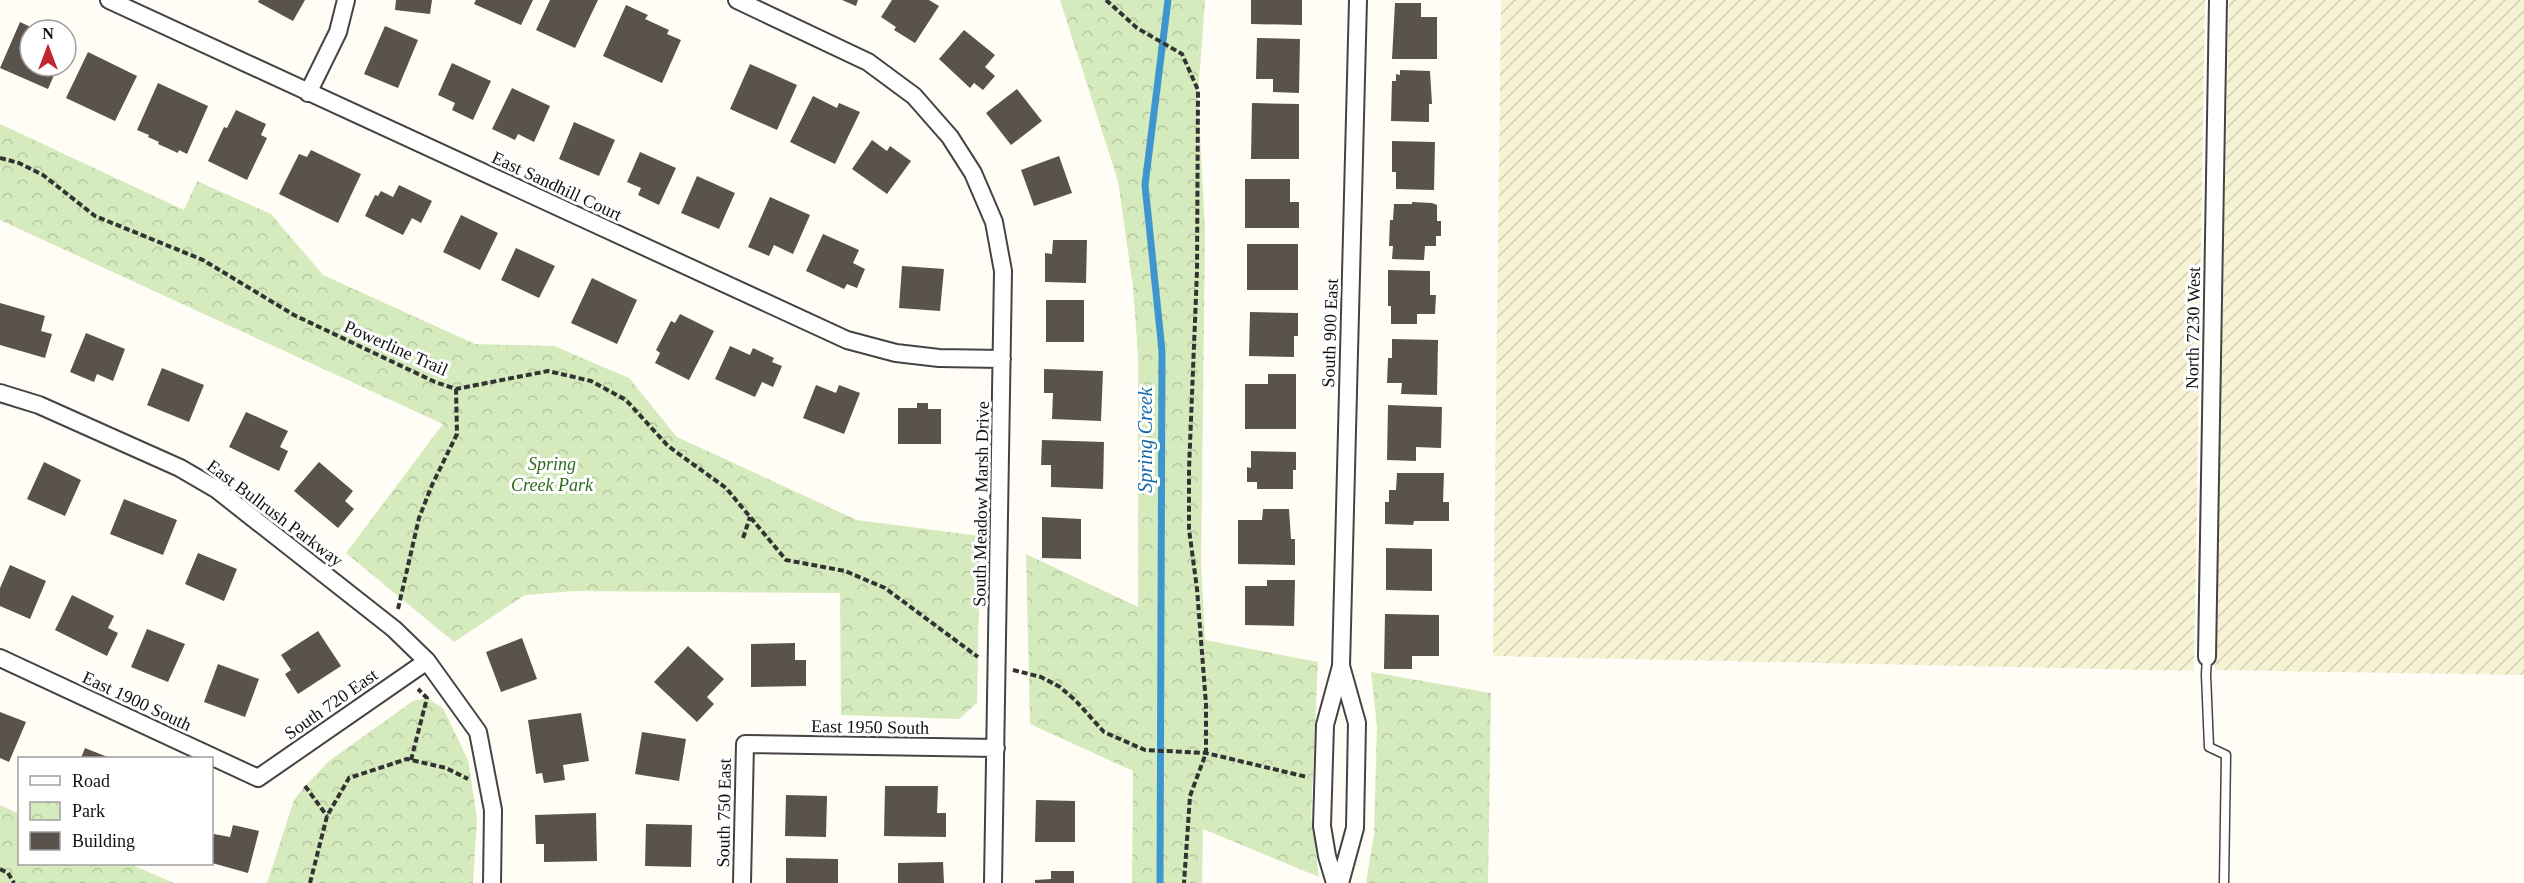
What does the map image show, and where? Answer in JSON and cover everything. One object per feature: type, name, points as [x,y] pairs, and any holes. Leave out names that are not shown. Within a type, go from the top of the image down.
[{"type":"street","name":"East Sandhill Court","points":[[109,0],[847,340],[896,353],[1002,359]]},
{"type":"street","points":[[308,93],[338,32],[346,0]]},
{"type":"street","name":"South 900 East","points":[[1337,883],[1327,856],[1322,826],[1325,725],[1341,666],[1358,0]]},
{"type":"street","name":"North 7230 West","points":[[2207,657],[2218,0]]},
{"type":"street","name":"South Meadow Marsh Drive","points":[[742,1],[868,62],[914,96],[950,137],[972,173],[994,222],[1003,271],[993,883]]},
{"type":"street","name":"East Bullrush Parkway","points":[[0,393],[39,405],[180,468],[216,489],[394,629],[427,661],[478,732],[493,810],[492,883]]},
{"type":"street","name":"East 1900 South","points":[[0,658],[213,757]]},
{"type":"street","name":"South 720 East","points":[[258,778],[427,661]]},
{"type":"street","name":"South 900 East","points":[[1337,883],[1355,828],[1357,723],[1341,666]]},
{"type":"street","name":"East 1950 South","points":[[745,744],[996,748]]},
{"type":"street","name":"South 750 East","points":[[742,883],[745,744]]},
{"type":"street","name":"East 1900 South","points":[[213,757],[258,778]]},
{"type":"lane","points":[[2207,657],[2209,747],[2226,755],[2224,883]]},
{"type":"path","points":[[1106,0],[1137,27],[1182,54],[1198,90],[1197,271],[1189,469],[1189,529],[1197,590],[1206,704],[1206,753],[1190,796],[1184,883]]},
{"type":"path","name":"Powerline Trail","points":[[0,158],[19,163],[43,175],[95,216],[203,260],[294,315],[435,382],[456,389],[548,371],[591,381],[626,400],[668,446],[726,488],[786,560],[846,571],[885,588],[975,656]]},
{"type":"path","points":[[399,603],[419,518],[432,484],[457,434],[456,389]]},
{"type":"path","points":[[743,538],[750,516]]},
{"type":"path","points":[[1017,671],[1041,678],[1060,687],[1104,732],[1145,750],[1206,753],[1312,778]]},
{"type":"path","points":[[411,760],[428,698]]},
{"type":"path","points":[[310,883],[327,816],[349,778],[407,759],[446,768],[468,780]]},
{"type":"path","points":[[305,786],[327,816]]},
{"type":"path","points":[[0,869],[8,873],[14,883]]},
{"type":"shaded area","points":[[1501,0],[2205,0],[2194,671],[1493,656]]},
{"type":"shaded area","points":[[2229,0],[2524,0],[2524,675],[2215,670]]},
{"type":"green space","points":[[1060,0],[1205,0],[1198,96],[1205,231],[1201,564],[1205,640],[1318,662],[1311,816],[1319,877],[1203,829],[1202,883],[1132,883],[1133,771],[1030,724],[1026,554],[1138,607],[1138,355],[1133,287],[1118,181]]},
{"type":"green space","name":"Spring Creek Park","points":[[0,124],[184,210],[197,181],[271,214],[323,275],[475,344],[554,346],[629,378],[677,437],[857,520],[980,536],[977,703],[959,719],[841,715],[840,593],[575,591],[525,595],[454,642],[346,553],[443,424],[0,220]]},
{"type":"green space","points":[[1371,672],[1491,693],[1488,883],[1366,883],[1374,834],[1377,726]]},
{"type":"green space","points":[[427,698],[443,708],[468,760],[477,818],[473,883],[267,883],[294,800],[305,786],[329,761],[413,701]]},
{"type":"green space","points":[[0,805],[18,814],[18,865],[132,865],[174,883],[0,883]]},
{"type":"building","points":[[259,0],[305,0],[293,21],[258,2]]},
{"type":"building","points":[[396,0],[432,0],[430,14],[395,10]]},
{"type":"building","points":[[476,0],[533,0],[521,25],[474,4]]},
{"type":"building","points":[[550,0],[598,0],[575,48],[536,30]]},
{"type":"building","points":[[842,0],[858,0],[856,6]]},
{"type":"building","points":[[892,0],[929,0],[939,6],[915,43],[894,30],[896,27],[881,17]]},
{"type":"building","points":[[1251,0],[1302,0],[1302,25],[1251,24]]},
{"type":"building","points":[[1395,3],[1421,3],[1421,17],[1437,17],[1437,59],[1392,59]]},
{"type":"building","points":[[626,5],[648,15],[645,19],[669,30],[667,34],[681,40],[662,83],[603,56]]},
{"type":"building","points":[[385,26],[418,40],[398,88],[364,74]]},
{"type":"building","points":[[18,27],[18,76],[0,68]]},
{"type":"building","points":[[964,30],[995,55],[985,67],[995,76],[983,90],[974,83],[970,88],[939,59]]},
{"type":"building","points":[[1257,38],[1300,39],[1299,93],[1273,92],[1273,79],[1256,79]]},
{"type":"building","points":[[88,52],[137,76],[115,121],[66,98],[76,78],[78,78],[78,73]]},
{"type":"building","points":[[452,63],[491,81],[473,120],[452,110],[455,103],[438,95]]},
{"type":"building","points":[[750,64],[797,85],[777,130],[730,109]]},
{"type":"building","points":[[1400,70],[1430,71],[1432,104],[1429,104],[1429,122],[1391,121],[1392,81],[1396,81],[1396,74],[1400,75]]},
{"type":"building","points":[[23,78],[53,78],[48,89]]},
{"type":"building","points":[[158,83],[208,106],[187,154],[179,150],[178,153],[158,144],[159,142],[148,137],[149,135],[137,130]]},
{"type":"building","points":[[512,88],[550,106],[534,142],[518,134],[515,140],[492,129]]},
{"type":"building","points":[[1017,89],[1042,121],[1011,145],[986,113]]},
{"type":"building","points":[[813,96],[837,108],[839,103],[860,112],[835,164],[790,142]]},
{"type":"building","points":[[1252,103],[1299,104],[1299,159],[1251,159]]},
{"type":"building","points":[[236,110],[266,124],[261,135],[267,138],[247,180],[208,161],[224,127],[227,128]]},
{"type":"building","points":[[574,122],[615,140],[599,176],[559,159]]},
{"type":"building","points":[[872,140],[887,151],[890,146],[911,161],[887,194],[852,169]]},
{"type":"building","points":[[1392,141],[1435,142],[1434,190],[1396,189],[1396,172],[1392,172]]},
{"type":"building","points":[[311,150],[361,174],[338,223],[279,194],[299,154],[307,157]]},
{"type":"building","points":[[640,152],[676,168],[659,205],[638,195],[641,188],[627,182]]},
{"type":"building","points":[[1059,156],[1072,193],[1034,206],[1021,170]]},
{"type":"building","points":[[697,176],[735,193],[719,229],[681,213]]},
{"type":"building","points":[[1245,179],[1290,179],[1290,202],[1299,202],[1299,228],[1245,228]]},
{"type":"building","points":[[399,185],[432,201],[421,223],[412,218],[403,235],[365,216],[375,195],[378,196],[381,191],[393,197]]},
{"type":"building","points":[[770,197],[810,215],[793,254],[774,245],[769,256],[748,247]]},
{"type":"building","points":[[1412,202],[1437,205],[1437,221],[1441,221],[1441,236],[1436,236],[1436,246],[1425,246],[1424,260],[1392,259],[1393,246],[1389,246],[1390,220],[1393,220],[1394,204],[1412,204]]},
{"type":"building","points":[[461,215],[498,233],[480,270],[443,252]]},
{"type":"building","points":[[823,234],[859,250],[853,263],[865,269],[857,288],[847,284],[844,289],[806,271]]},
{"type":"building","points":[[1053,240],[1087,240],[1086,283],[1045,282],[1045,253],[1052,254]]},
{"type":"building","points":[[1247,244],[1298,244],[1298,290],[1247,290]]},
{"type":"building","points":[[516,248],[555,266],[539,298],[501,280]]},
{"type":"building","points":[[902,266],[944,269],[940,311],[899,308]]},
{"type":"building","points":[[1388,270],[1430,271],[1430,295],[1436,295],[1435,314],[1417,314],[1417,324],[1391,324],[1391,306],[1388,306]]},
{"type":"building","points":[[592,278],[637,300],[617,344],[571,323]]},
{"type":"building","points":[[1046,300],[1084,300],[1084,342],[1046,342]]},
{"type":"building","points":[[0,303],[45,316],[41,331],[52,334],[45,358],[0,345]]},
{"type":"building","points":[[1250,312],[1298,313],[1298,336],[1294,336],[1294,357],[1249,356]]},
{"type":"building","points":[[680,314],[714,331],[689,380],[655,363],[660,353],[656,350],[671,321],[675,323]]},
{"type":"building","points":[[86,333],[125,349],[113,381],[97,374],[94,382],[70,372]]},
{"type":"building","points":[[1392,339],[1438,340],[1437,395],[1401,394],[1402,383],[1387,383],[1388,358],[1392,358]]},
{"type":"building","points":[[730,346],[750,355],[753,348],[774,358],[772,362],[782,366],[773,387],[762,382],[755,397],[715,379]]},
{"type":"building","points":[[162,368],[204,385],[189,422],[147,405]]},
{"type":"building","points":[[1044,369],[1103,371],[1101,421],[1052,419],[1053,393],[1044,393]]},
{"type":"building","points":[[1268,374],[1296,374],[1296,429],[1245,429],[1245,384],[1268,384]]},
{"type":"building","points":[[816,385],[836,393],[839,385],[860,393],[844,434],[803,418]]},
{"type":"building","points":[[917,403],[928,403],[928,409],[941,409],[941,444],[898,444],[898,408],[917,408]]},
{"type":"building","points":[[1388,405],[1442,407],[1441,448],[1416,447],[1416,461],[1387,460]]},
{"type":"building","points":[[246,412],[288,431],[280,447],[288,451],[279,471],[229,447]]},
{"type":"building","points":[[1042,440],[1104,442],[1103,489],[1051,487],[1051,465],[1041,465]]},
{"type":"building","points":[[1251,451],[1296,452],[1293,489],[1257,489],[1257,482],[1247,482],[1247,467],[1251,468]]},
{"type":"building","points":[[44,462],[81,480],[65,516],[27,499]]},
{"type":"building","points":[[319,462],[353,491],[345,501],[354,509],[338,528],[294,491]]},
{"type":"building","points":[[1397,473],[1444,473],[1443,502],[1449,502],[1449,521],[1414,521],[1413,525],[1385,524],[1385,502],[1389,502],[1389,490],[1396,490]]},
{"type":"building","points":[[124,499],[177,520],[163,555],[110,534]]},
{"type":"building","points":[[1263,509],[1289,509],[1291,539],[1295,539],[1295,565],[1238,564],[1238,520],[1262,520]]},
{"type":"building","points":[[1042,517],[1081,519],[1081,559],[1042,558]]},
{"type":"building","points":[[1386,548],[1432,549],[1432,591],[1386,590]]},
{"type":"building","points":[[198,553],[237,569],[224,601],[185,584]]},
{"type":"building","points":[[10,565],[46,581],[30,619],[0,606],[0,588]]},
{"type":"building","points":[[1267,580],[1295,580],[1294,626],[1245,625],[1245,586],[1267,586]]},
{"type":"building","points":[[72,595],[114,616],[108,628],[118,633],[107,656],[55,630]]},
{"type":"building","points":[[1385,614],[1439,615],[1439,656],[1412,656],[1412,669],[1384,669]]},
{"type":"building","points":[[147,629],[185,644],[168,682],[131,667]]},
{"type":"building","points":[[318,631],[341,666],[298,694],[285,674],[291,670],[281,655]]},
{"type":"building","points":[[522,638],[537,679],[501,692],[486,652]]},
{"type":"building","points":[[795,643],[795,660],[806,660],[806,686],[751,687],[751,644]]},
{"type":"building","points":[[688,646],[724,679],[707,697],[714,704],[697,722],[654,682]]},
{"type":"building","points":[[218,664],[259,679],[245,717],[204,702]]},
{"type":"building","points":[[0,712],[26,722],[9,762],[0,758]]},
{"type":"building","points":[[581,713],[589,761],[563,765],[565,780],[544,783],[542,773],[536,774],[528,720]]},
{"type":"building","points":[[642,732],[686,739],[679,781],[635,774]]},
{"type":"building","points":[[85,748],[108,757],[81,757]]},
{"type":"building","points":[[885,786],[938,786],[937,813],[946,813],[946,837],[884,836]]},
{"type":"building","points":[[786,795],[827,796],[826,837],[785,836]]},
{"type":"building","points":[[1036,800],[1075,801],[1075,842],[1035,842]]},
{"type":"building","points":[[596,813],[597,861],[544,862],[544,844],[536,844],[535,815]]},
{"type":"building","points":[[646,824],[692,825],[691,867],[645,866]]},
{"type":"building","points":[[233,825],[259,831],[248,873],[213,863],[214,834],[230,837]]},
{"type":"building","points":[[786,858],[838,859],[838,883],[786,883]]},
{"type":"building","points":[[943,862],[944,883],[898,883],[898,863]]},
{"type":"building","points":[[1051,871],[1074,871],[1074,883],[1035,883],[1035,880],[1051,879]]},
{"type":"waterway","name":"Spring Creek","points":[[1160,883],[1162,351],[1145,185],[1168,0]]}]
